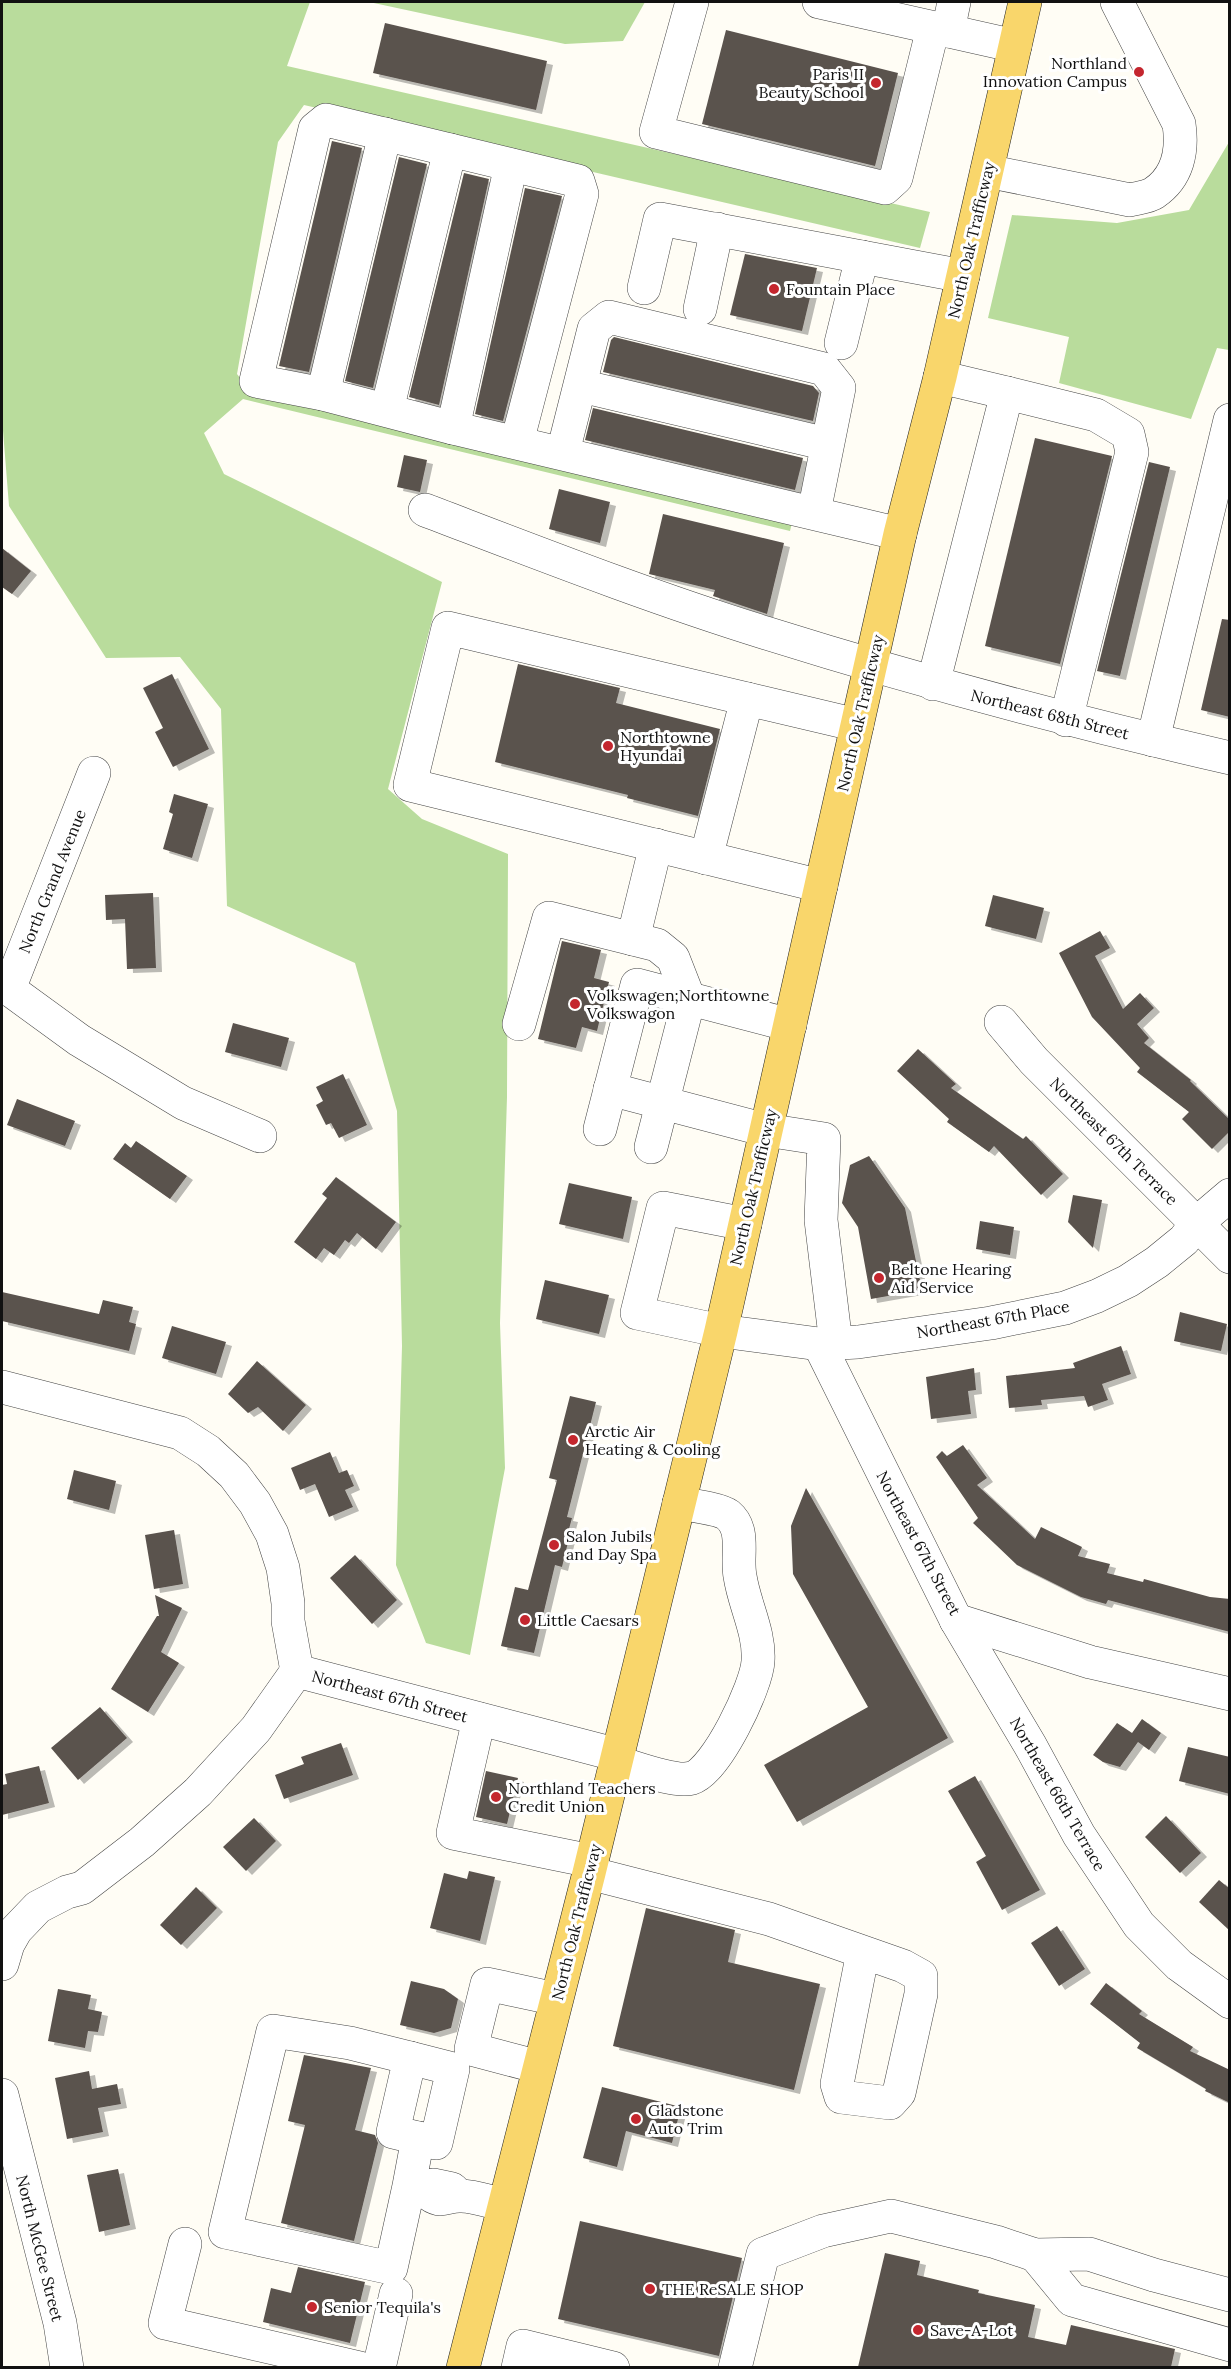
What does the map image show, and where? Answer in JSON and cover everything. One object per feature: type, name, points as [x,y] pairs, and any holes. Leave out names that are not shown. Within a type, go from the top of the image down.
[{"type":"main road","name":"North Oak Trafficway","points":[[463,2367],[590,1867],[721,1331],[900,534],[940,377],[1025,2]]},
{"type":"street","points":[[692,2],[656,132],[885,188],[896,178],[945,20]]},
{"type":"street","points":[[819,2],[945,20],[1015,46]]},
{"type":"street","points":[[987,171],[1130,200],[1153,194],[1172,175],[1182,146],[1179,124],[1117,2]]},
{"type":"street","points":[[517,442],[582,194],[578,181],[326,120],[315,129],[256,381],[323,394],[453,428],[517,442],[563,452],[900,534]]},
{"type":"street","points":[[323,394],[385,134]]},
{"type":"street","points":[[387,410],[450,150]]},
{"type":"street","points":[[453,428],[511,165]]},
{"type":"street","points":[[644,288],[660,219],[963,276]]},
{"type":"street","points":[[700,309],[717,229]]},
{"type":"street","points":[[841,343],[862,257]]},
{"type":"street","points":[[563,452],[594,329],[609,317],[824,369],[839,388],[814,512]]},
{"type":"street","points":[[940,377],[1096,415],[1128,434],[1132,452],[1066,720]]},
{"type":"street","points":[[581,386],[827,444]]},
{"type":"street","points":[[933,684],[1007,393]]},
{"type":"street","points":[[1153,740],[1230,420]]},
{"type":"street","name":"Northeast 68th Street","points":[[425,510],[624,585],[765,633],[933,684],[1066,720],[1230,758]]},
{"type":"street","points":[[821,886],[410,785],[448,627],[857,725]]},
{"type":"street","points":[[706,858],[747,699]]},
{"type":"street","name":"North Grand Avenue","points":[[5,989],[94,773]]},
{"type":"street","points":[[633,939],[656,846]]},
{"type":"street","points":[[519,1024],[549,918],[657,945],[673,958],[689,999],[651,1147]]},
{"type":"street","points":[[600,1129],[637,985],[790,1025]]},
{"type":"street","points":[[5,989],[79,1040],[183,1103],[260,1136]]},
{"type":"street","name":"Northeast 67th Terrace","points":[[1001,1022],[1034,1061],[1230,1257]]},
{"type":"street","points":[[610,1089],[766,1130]]},
{"type":"street","name":"Northeast 67th Street","points":[[766,1130],[824,1139],[821,1220],[827,1344],[956,1620],[1090,1662],[1230,1694]]},
{"type":"street","name":"Northeast 67th Place","points":[[745,1224],[663,1208],[637,1313],[721,1331],[827,1344],[858,1342],[991,1323],[1065,1308],[1097,1296],[1157,1262],[1184,1240],[1197,1223],[1230,1195]]},
{"type":"street","name":"Northeast 67th Street","points":[[2,1387],[180,1433],[208,1451],[234,1475],[255,1503],[272,1534],[283,1568],[288,1621],[297,1671],[479,1719],[617,1758],[681,1779],[694,1777],[702,1772],[726,1741],[752,1688],[758,1660],[754,1629],[739,1575],[740,1542],[736,1525],[727,1514],[679,1503]]},
{"type":"street","name":"Northeast 66th Terrace","points":[[956,1620],[1030,1745],[1078,1835],[1139,1925],[1179,1965],[1230,2002]]},
{"type":"street","points":[[2,1964],[8,1944],[16,1930],[38,1907],[59,1895],[82,1888],[142,1842],[198,1792],[256,1729],[297,1671]]},
{"type":"street","points":[[479,1719],[453,1833],[590,1867],[769,1919],[863,1952]]},
{"type":"street","points":[[539,2067],[471,2049],[487,1984],[556,1999]]},
{"type":"street","points":[[410,2058],[393,2132],[418,2138],[436,2143],[453,2069],[410,2058],[350,2043],[273,2031],[225,2232],[391,2268],[417,2188],[418,2138]]},
{"type":"street","name":"North McGee Street","points":[[2,2095],[60,2323],[67,2367]]},
{"type":"street","points":[[417,2188],[433,2185],[452,2189],[459,2196],[504,2205]]},
{"type":"street","points":[[735,2367],[763,2254],[823,2231],[891,2216],[996,2242],[1035,2255],[1089,2254],[1155,2276],[1230,2295]]},
{"type":"street","points":[[185,2244],[165,2323],[360,2367]]},
{"type":"street","points":[[1035,2255],[1072,2300],[1230,2345]]},
{"type":"street","points":[[379,2367],[396,2294]]},
{"type":"street","points":[[518,2367],[523,2346],[613,2367]]},
{"type":"green space","points":[[2,2],[310,2],[287,66],[930,212],[920,248],[304,105],[278,142],[237,374],[248,388],[794,514],[790,531],[243,399],[204,433],[224,474],[442,582],[388,789],[422,819],[508,854],[507,1097],[500,1323],[505,1468],[470,1655],[426,1643],[396,1565],[402,1346],[397,1111],[355,963],[227,906],[221,709],[180,657],[106,658],[9,506],[2,418]]},
{"type":"green space","points":[[369,2],[645,2],[623,41],[565,44]]},
{"type":"green space","points":[[1229,142],[1229,350],[1217,348],[1191,419],[1059,383],[1069,337],[988,318],[1012,215],[1117,223],[1189,210]]},
{"type":"building","points":[[385,23],[547,61],[536,110],[373,73]]},
{"type":"building","points":[[726,30],[898,73],[875,166],[702,124]]},
{"type":"building","points":[[332,141],[362,148],[309,372],[279,366]]},
{"type":"building","points":[[399,157],[427,164],[373,388],[345,381]]},
{"type":"building","points":[[464,173],[489,179],[439,405],[409,397]]},
{"type":"building","points":[[525,188],[562,196],[503,421],[475,414]]},
{"type":"building","name":"Fountain Place","points":[[745,254],[817,268],[802,331],[730,315]]},
{"type":"building","points":[[614,337],[813,386],[819,393],[813,421],[603,372],[611,340]]},
{"type":"building","points":[[593,408],[803,458],[795,490],[585,440]]},
{"type":"building","points":[[1035,438],[1112,456],[1060,664],[985,646]]},
{"type":"building","points":[[404,455],[427,460],[420,492],[397,487]]},
{"type":"building","points":[[1149,462],[1170,467],[1120,676],[1097,671]]},
{"type":"building","points":[[559,489],[610,502],[600,543],[549,529]]},
{"type":"building","points":[[663,514],[784,543],[767,614],[713,596],[715,590],[649,574]]},
{"type":"building","points":[[2,548],[31,571],[12,594],[2,587]]},
{"type":"building","points":[[1222,619],[1230,620],[1230,717],[1201,710]]},
{"type":"building","name":"Northtowne Hyundai","points":[[518,664],[620,688],[616,703],[720,729],[698,816],[627,798],[628,795],[495,762]]},
{"type":"building","points":[[172,674],[209,749],[173,767],[155,732],[163,728],[143,688]]},
{"type":"building","points":[[174,794],[208,804],[192,858],[163,849],[173,814],[169,812]]},
{"type":"building","points":[[153,893],[156,968],[127,969],[125,919],[106,920],[105,895]]},
{"type":"building","points":[[993,895],[1044,908],[1036,939],[985,926]]},
{"type":"building","points":[[1100,931],[1110,948],[1095,956],[1123,1009],[1140,993],[1154,1008],[1137,1024],[1149,1038],[1144,1043],[1191,1080],[1230,1120],[1230,1131],[1212,1149],[1182,1119],[1189,1112],[1137,1072],[1140,1068],[1092,1017],[1059,953]]},
{"type":"building","name":"Volkswagen;Northtowne Volkswagon","points":[[562,941],[601,950],[594,978],[609,982],[597,1031],[582,1027],[576,1048],[538,1039]]},
{"type":"building","points":[[233,1023],[289,1038],[281,1067],[225,1052]]},
{"type":"building","points":[[918,1049],[956,1084],[951,1088],[1023,1139],[1026,1136],[1063,1174],[1041,1195],[994,1146],[989,1152],[947,1122],[949,1119],[897,1071]]},
{"type":"building","points":[[343,1074],[367,1125],[339,1138],[331,1123],[326,1125],[316,1105],[323,1101],[316,1087]]},
{"type":"building","points":[[17,1099],[75,1121],[65,1146],[7,1125]]},
{"type":"building","points":[[136,1141],[187,1176],[170,1199],[113,1159],[125,1143],[131,1148]]},
{"type":"building","points":[[869,1156],[905,1208],[922,1290],[871,1299],[858,1227],[842,1203],[850,1165]]},
{"type":"building","points":[[336,1177],[396,1222],[376,1249],[357,1233],[349,1243],[345,1240],[334,1255],[324,1248],[316,1259],[294,1242],[327,1198],[322,1194]]},
{"type":"building","points":[[569,1183],[632,1197],[623,1239],[559,1224]]},
{"type":"building","points":[[1073,1195],[1102,1200],[1093,1248],[1068,1222]]},
{"type":"building","points":[[980,1221],[1014,1227],[1010,1255],[976,1249]]},
{"type":"building","points":[[545,1280],[609,1295],[599,1334],[536,1319]]},
{"type":"building","points":[[2,1292],[99,1314],[103,1300],[133,1307],[129,1322],[136,1324],[129,1351],[2,1321]]},
{"type":"building","points":[[1180,1312],[1227,1324],[1221,1351],[1174,1341]]},
{"type":"building","points":[[172,1326],[226,1342],[216,1374],[162,1358]]},
{"type":"building","points":[[1121,1346],[1131,1374],[1102,1384],[1108,1400],[1088,1407],[1084,1396],[1041,1400],[1042,1405],[1009,1408],[1006,1376],[1075,1368],[1073,1363]]},
{"type":"building","points":[[257,1361],[306,1405],[283,1431],[258,1407],[248,1413],[228,1394]]},
{"type":"building","points":[[974,1368],[976,1390],[968,1391],[971,1414],[931,1419],[926,1377]]},
{"type":"building","points":[[570,1396],[596,1402],[567,1517],[572,1518],[569,1529],[571,1530],[562,1567],[555,1565],[534,1653],[501,1646],[515,1587],[528,1590],[557,1480],[549,1478]]},
{"type":"building","points":[[963,1445],[987,1478],[977,1485],[1035,1539],[1041,1527],[1082,1547],[1078,1556],[1110,1564],[1107,1573],[1143,1582],[1144,1579],[1210,1597],[1230,1599],[1230,1632],[1108,1600],[1106,1604],[1081,1597],[1017,1565],[973,1523],[978,1518],[936,1457],[942,1451],[947,1456]]},
{"type":"building","points":[[330,1452],[339,1473],[347,1470],[354,1486],[345,1490],[353,1507],[329,1517],[315,1484],[300,1490],[291,1468]]},
{"type":"building","points":[[74,1470],[116,1481],[109,1510],[67,1499]]},
{"type":"building","points":[[806,1488],[948,1738],[797,1822],[764,1765],[868,1707],[793,1574],[791,1526]]},
{"type":"building","points":[[174,1530],[183,1584],[154,1589],[145,1535]]},
{"type":"building","points":[[355,1555],[397,1600],[372,1624],[330,1578]]},
{"type":"building","points":[[155,1595],[182,1608],[161,1652],[179,1663],[148,1712],[111,1689],[159,1616]]},
{"type":"building","points":[[100,1707],[127,1738],[78,1780],[51,1748]]},
{"type":"building","points":[[1142,1719],[1161,1733],[1149,1750],[1138,1742],[1120,1767],[1103,1762],[1093,1755],[1117,1723],[1132,1733]]},
{"type":"building","points":[[341,1743],[353,1775],[284,1799],[275,1775],[304,1764],[301,1757]]},
{"type":"building","points":[[1188,1747],[1230,1757],[1230,1794],[1179,1781]]},
{"type":"building","points":[[39,1766],[49,1803],[2,1815],[2,1785],[7,1784],[5,1774]]},
{"type":"building","name":"Northland Teachers Credit Union","points":[[486,1771],[518,1778],[507,1824],[476,1817]]},
{"type":"building","points":[[975,1776],[1040,1890],[1002,1910],[976,1862],[986,1856],[948,1791]]},
{"type":"building","points":[[1166,1816],[1201,1853],[1180,1873],[1145,1837]]},
{"type":"building","points":[[254,1818],[276,1841],[246,1871],[223,1847]]},
{"type":"building","points":[[469,1871],[495,1877],[480,1941],[430,1928],[444,1873],[467,1879]]},
{"type":"building","points":[[1219,1880],[1230,1889],[1230,1931],[1199,1902]]},
{"type":"building","points":[[196,1887],[217,1908],[181,1945],[160,1925]]},
{"type":"building","points":[[646,1908],[735,1930],[728,1962],[820,1984],[794,2090],[613,2046]]},
{"type":"building","points":[[1057,1926],[1085,1969],[1059,1986],[1031,1943]]},
{"type":"building","points":[[411,1981],[444,1989],[458,1999],[451,2028],[434,2033],[400,2025]]},
{"type":"building","points":[[1106,1983],[1142,2011],[1139,2014],[1193,2047],[1190,2051],[1230,2070],[1230,2103],[1205,2091],[1206,2089],[1137,2048],[1140,2043],[1090,2004]]},
{"type":"building","points":[[58,1989],[91,1995],[88,2009],[102,2012],[98,2032],[88,2031],[85,2048],[48,2041]]},
{"type":"building","points":[[304,2055],[371,2068],[355,2130],[375,2135],[378,2143],[354,2241],[281,2223],[305,2125],[288,2121]]},
{"type":"building","points":[[89,2071],[92,2089],[117,2084],[121,2104],[98,2108],[103,2132],[67,2139],[55,2078]]},
{"type":"building","name":"Gladstone Auto Trim","points":[[602,2087],[681,2107],[672,2143],[626,2131],[617,2167],[583,2158]]},
{"type":"building","points":[[118,2169],[130,2225],[99,2232],[87,2175]]},
{"type":"building","name":"THE ReSALE SHOP","points":[[580,2221],[742,2258],[719,2356],[558,2319]]},
{"type":"building","points":[[885,2253],[920,2261],[917,2275],[979,2290],[978,2293],[1035,2305],[1028,2337],[1066,2345],[1071,2325],[1175,2349],[1171,2367],[858,2367]]},
{"type":"building","name":"Senior Tequila's","points":[[298,2267],[365,2282],[350,2343],[263,2322],[271,2288],[291,2293]]},
{"type":"place","name":"Northland Innovation Campus","points":[[1139,72]]},
{"type":"place","name":"Paris II Beauty School","points":[[876,83]]},
{"type":"place","name":"Fountain Place","points":[[774,289]]},
{"type":"place","name":"Northtowne Hyundai","points":[[608,746]]},
{"type":"place","name":"Volkswagen;Northtowne Volkswagon","points":[[575,1004]]},
{"type":"place","name":"Beltone Hearing Aid Service","points":[[879,1278]]},
{"type":"place","name":"Arctic Air Heating & Cooling","points":[[573,1440]]},
{"type":"place","name":"Salon Jubils and Day Spa","points":[[554,1545]]},
{"type":"place","name":"Little Caesars","points":[[525,1620]]},
{"type":"place","name":"Northland Teachers Credit Union","points":[[496,1797]]},
{"type":"place","name":"Gladstone Auto Trim","points":[[636,2119]]},
{"type":"place","name":"THE ReSALE SHOP","points":[[650,2289]]},
{"type":"place","name":"Senior Tequila's","points":[[312,2307]]},
{"type":"place","name":"Save-A-Lot","points":[[918,2330]]}]
